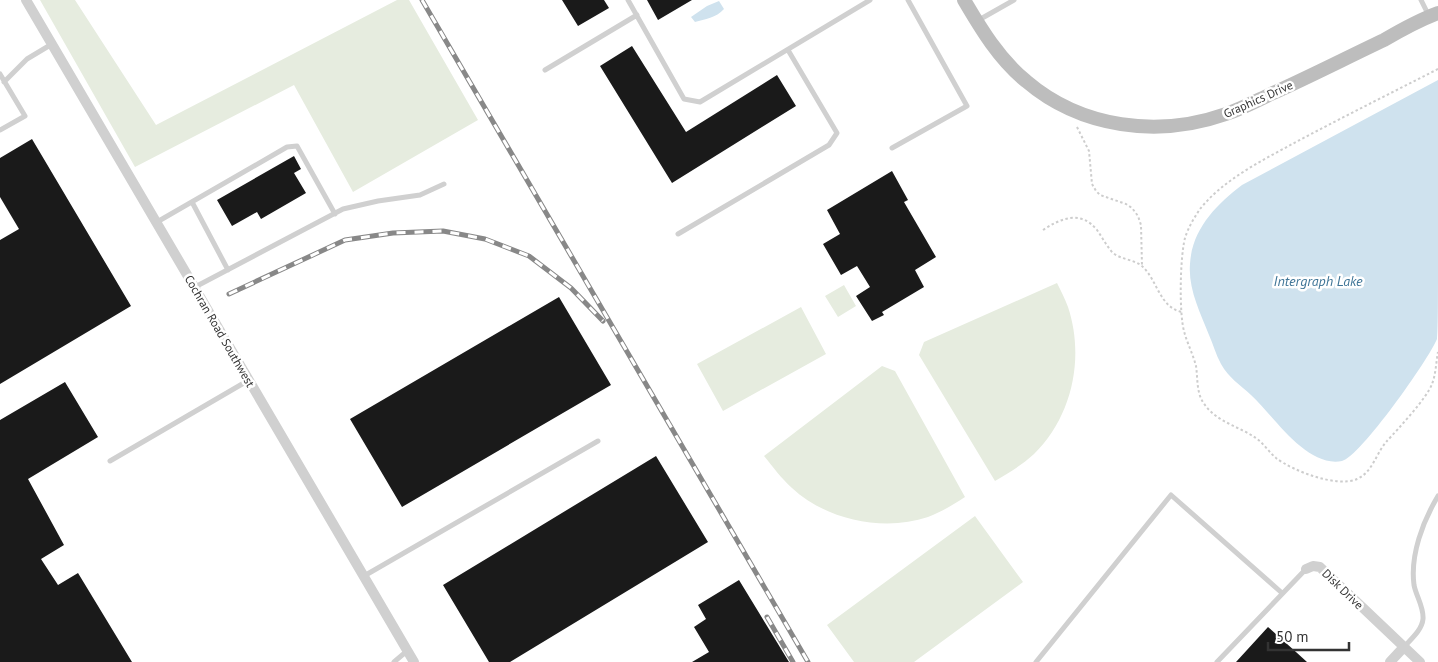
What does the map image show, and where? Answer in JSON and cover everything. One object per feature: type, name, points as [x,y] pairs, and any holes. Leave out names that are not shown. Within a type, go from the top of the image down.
[{"type":"street","name":"Cochran Road Southwest","points":[[26,0],[414,662]]},
{"type":"street","name":"Graphics Drive","points":[[964,0],[977,22],[1006,60],[1025,80],[1050,99],[1074,112],[1106,122],[1135,127],[1193,123],[1226,114],[1289,86],[1434,15]]},
{"type":"street","name":"Disk Drive","points":[[1306,569],[1313,566],[1320,567],[1420,662]]},
{"type":"street","points":[[1390,662],[1404,647]]},
{"type":"lane","points":[[628,0],[684,99],[700,102],[870,0]]},
{"type":"lane","points":[[892,148],[967,106],[908,0]]},
{"type":"lane","points":[[977,22],[1014,0]]},
{"type":"lane","points":[[1421,0],[1434,15]]},
{"type":"lane","points":[[545,70],[637,15]]},
{"type":"lane","points":[[4,82],[27,59],[52,44]]},
{"type":"lane","points":[[678,234],[828,145],[837,132],[788,50]]},
{"type":"lane","points":[[0,74],[25,116],[0,130]]},
{"type":"lane","points":[[157,222],[287,147],[297,146],[335,214]]},
{"type":"lane","points":[[195,287],[343,209],[378,201],[420,195],[444,184]]},
{"type":"lane","points":[[192,202],[228,270]]},
{"type":"lane","points":[[110,461],[249,380]]},
{"type":"lane","points":[[364,576],[598,441]]},
{"type":"lane","points":[[1036,662],[1171,495],[1282,593]]},
{"type":"lane","points":[[1404,647],[1420,628],[1423,618],[1414,586],[1413,568],[1416,548],[1429,511],[1438,496]]},
{"type":"lane","points":[[1218,662],[1306,569]]},
{"type":"lane","points":[[394,662],[407,650]]},
{"type":"path","points":[[1438,69],[1272,155],[1242,173],[1212,196],[1200,210],[1185,236],[1182,253],[1184,333],[1192,351],[1197,383],[1205,405],[1217,416],[1256,438],[1285,464],[1315,477],[1348,482],[1358,478],[1373,465],[1385,444],[1431,386],[1438,352]]},
{"type":"path","points":[[1077,127],[1089,151],[1092,184],[1100,195],[1126,204],[1138,216],[1141,225],[1142,266],[1164,300],[1172,308],[1182,312]]},
{"type":"path","points":[[1043,230],[1055,222],[1069,217],[1079,218],[1088,222],[1096,229],[1113,254],[1142,266]]},
{"type":"shaded area","points":[[40,0],[75,0],[156,125],[397,0],[409,0],[478,120],[353,192],[294,85],[135,167]]},
{"type":"shaded area","points":[[1057,283],[1068,307],[1073,326],[1075,366],[1072,386],[1058,423],[1047,439],[1025,462],[995,481],[919,355],[924,342]]},
{"type":"shaded area","points":[[844,285],[856,306],[838,317],[825,296]]},
{"type":"shaded area","points":[[801,307],[826,354],[723,411],[697,364]]},
{"type":"shaded area","points":[[882,366],[895,371],[965,497],[928,517],[911,521],[875,523],[838,515],[821,508],[792,488],[764,456]]},
{"type":"shaded area","points":[[975,516],[1023,582],[914,662],[854,662],[827,625]]},
{"type":"water","points":[[719,1],[724,9],[718,14],[695,22],[691,17],[707,6]]},
{"type":"water","name":"Intergraph Lake","points":[[1438,80],[1437,339],[1408,385],[1363,443],[1342,461],[1329,461],[1316,457],[1303,449],[1231,377],[1219,361],[1191,282],[1190,264],[1195,240],[1207,219],[1223,201],[1242,185]]},
{"type":"building","points":[[562,0],[604,0],[609,8],[578,26]]},
{"type":"building","points":[[647,0],[692,0],[658,20]]},
{"type":"building","points":[[632,46],[686,132],[777,75],[796,106],[672,183],[600,66]]},
{"type":"building","points":[[32,139],[131,306],[0,384],[0,240],[19,229],[0,197],[0,158]]},
{"type":"building","points":[[294,156],[301,169],[294,173],[306,193],[261,219],[257,212],[232,226],[217,200]]},
{"type":"building","points":[[892,171],[908,200],[904,202],[936,257],[915,270],[924,287],[882,312],[884,315],[872,321],[856,296],[870,287],[857,266],[841,275],[823,244],[840,234],[827,210]]},
{"type":"building","points":[[559,297],[611,385],[402,507],[350,419]]},
{"type":"building","points":[[65,382],[98,437],[28,479],[64,545],[41,559],[58,585],[78,573],[132,662],[0,662],[0,420]]},
{"type":"building","points":[[656,456],[708,542],[510,662],[489,662],[443,585]]},
{"type":"building","points":[[739,580],[789,662],[692,662],[709,652],[694,627],[706,619],[698,605]]},
{"type":"building","points":[[1268,627],[1296,652],[1307,662],[1236,662]]},
{"type":"railway","points":[[422,0],[808,662]]},
{"type":"railway","points":[[229,294],[345,240],[393,233],[443,231],[485,239],[529,256],[571,288],[603,321]]},
{"type":"railway","points":[[767,617],[793,662]]}]
